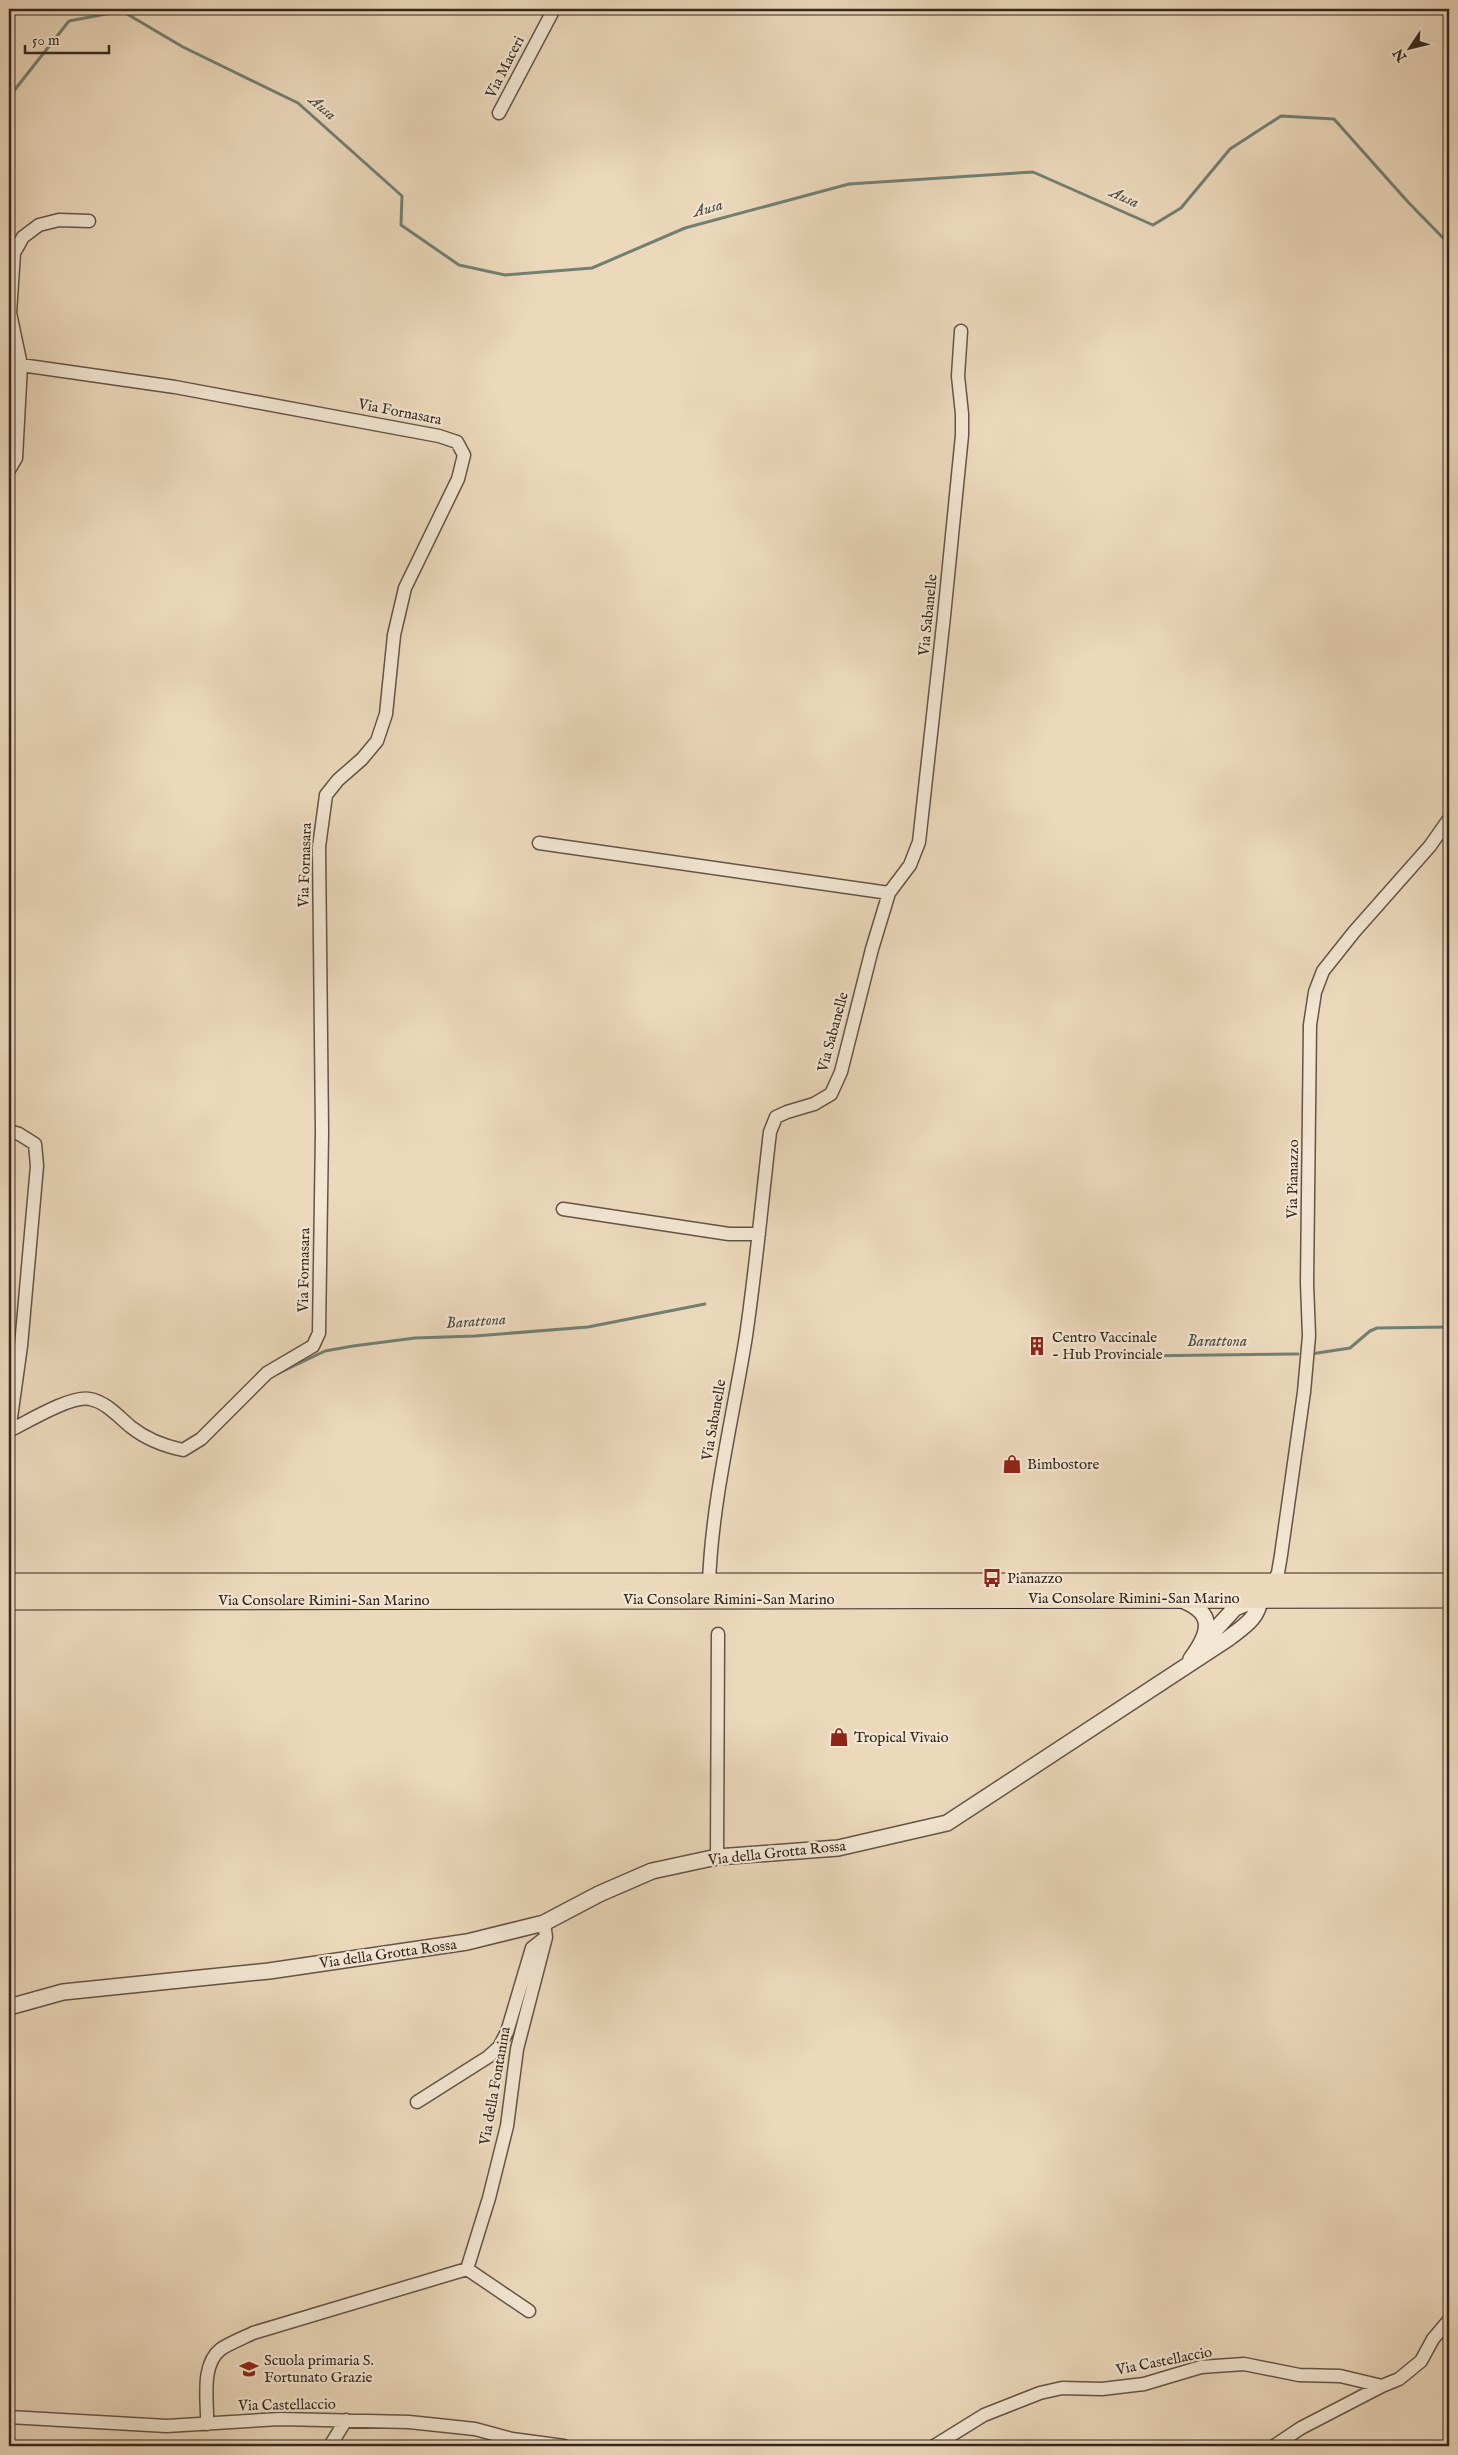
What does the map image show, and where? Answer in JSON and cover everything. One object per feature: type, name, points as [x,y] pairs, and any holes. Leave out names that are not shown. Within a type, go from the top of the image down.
[{"type":"main road","name":"Via Consolare Rimini-San Marino","points":[[9,1583],[1449,1583]]},
{"type":"main road","name":"Via Consolare Rimini-San Marino","points":[[9,1600],[1449,1598]]},
{"type":"street","name":"Via Maceri","points":[[499,113],[554,9]]},
{"type":"street","points":[[9,470],[16,458],[21,365],[10,313],[14,253],[23,237],[39,225],[59,220],[89,221]]},
{"type":"street","name":"Via Sabanelle","points":[[709,1583],[710,1555],[718,1498],[746,1335],[770,1132],[776,1118],[787,1112],[814,1104],[831,1094],[841,1072],[872,949],[889,893],[910,865],[919,842],[962,435],[958,376],[961,331]]},
{"type":"street","name":"Via Fornasara","points":[[9,1432],[65,1403],[90,1398],[113,1410],[131,1427],[163,1446],[183,1450],[200,1439],[267,1374],[313,1346],[319,1333],[322,1132],[319,847],[326,795],[338,780],[362,759],[377,741],[386,714],[394,635],[405,588],[458,479],[464,455],[457,442],[439,436],[175,387],[21,365]]},
{"type":"street","name":"Via Pianazzo","points":[[1273,1583],[1278,1573],[1281,1554],[1304,1392],[1308,1344],[1310,1025],[1314,992],[1323,971],[1329,963],[1430,846],[1449,819]]},
{"type":"street","points":[[539,843],[889,893]]},
{"type":"street","points":[[9,1131],[19,1134],[35,1144],[37,1166],[21,1346],[9,1432]]},
{"type":"street","points":[[563,1209],[729,1234],[759,1234]]},
{"type":"street","points":[[1260,1598],[1273,1583]]},
{"type":"street","points":[[1176,1598],[1199,1609],[1206,1620],[1204,1642]]},
{"type":"street","name":"Via della Grotta Rossa","points":[[9,2008],[63,1992],[270,1971],[417,1951],[545,1930],[599,1894],[652,1871],[717,1857],[838,1848],[947,1823],[1202,1657],[1253,1619],[1260,1608],[1260,1598],[1235,1608],[1204,1642],[1186,1666]]},
{"type":"street","points":[[717,1857],[718,1634]]},
{"type":"street","name":"Via della Fontanina","points":[[417,2102],[488,2057],[499,2047],[507,2032],[532,1948],[545,1930]]},
{"type":"street","name":"Via della Fontanina","points":[[467,2269],[489,2198],[507,2126],[517,2049],[545,1930]]},
{"type":"street","points":[[208,2424],[208,2372],[212,2360],[221,2350],[253,2333],[467,2269],[529,2311]]},
{"type":"street","points":[[1274,2446],[1300,2428],[1399,2379],[1421,2362],[1433,2339],[1449,2320]]},
{"type":"street","name":"Via Castellaccio","points":[[934,2446],[984,2415],[1040,2393],[1062,2388],[1102,2389],[1144,2384],[1201,2368],[1244,2364],[1299,2375],[1340,2376],[1382,2386]]},
{"type":"street","name":"Via Castellaccio","points":[[9,2417],[129,2425],[208,2424],[280,2419],[409,2422],[476,2429],[512,2439],[564,2446]]},
{"type":"street","points":[[330,2446],[346,2420]]},
{"type":"waterway","name":"Ausa","points":[[9,97],[69,21],[122,11],[183,47],[298,103],[402,196],[401,225],[459,265],[505,275],[592,268],[685,228],[849,184],[1033,172],[1153,225],[1181,208],[1230,149],[1281,116],[1334,119],[1408,202],[1449,244]]},
{"type":"waterway","name":"Barattona","points":[[279,1373],[325,1351],[353,1346],[415,1338],[475,1336],[588,1327],[705,1304]]},
{"type":"waterway","name":"Barattona","points":[[1311,1354],[1350,1348],[1370,1331],[1377,1328],[1449,1327]]},
{"type":"waterway","name":"Barattona","points":[[1136,1356],[1298,1354]]},
{"type":"place","name":"Centro Vaccinale - Hub Provinciale","points":[[1037,1346]]},
{"type":"place","name":"Bimbostore","points":[[1012,1464]]},
{"type":"place","name":"Pianazzo","points":[[992,1578]]},
{"type":"place","name":"Tropical Vivaio","points":[[839,1737]]},
{"type":"place","name":"Scuola primaria S. Fortunato Grazie","points":[[249,2369]]}]
